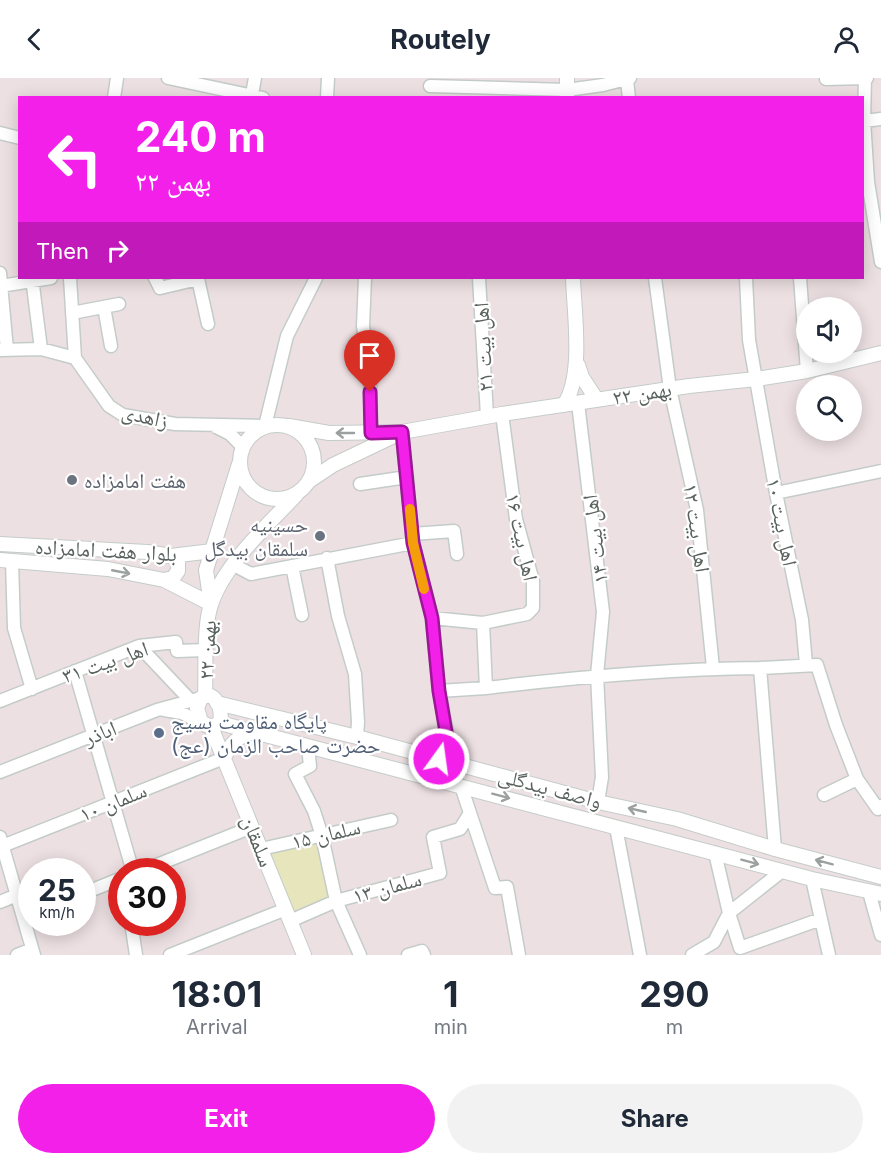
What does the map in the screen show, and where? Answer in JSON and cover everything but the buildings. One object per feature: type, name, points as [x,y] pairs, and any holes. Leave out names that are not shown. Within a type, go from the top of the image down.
[{"type":"street","points":[[114,96],[117,78]]},
{"type":"street","points":[[168,78],[238,95],[257,96],[255,78]]},
{"type":"street","points":[[327,96],[328,78]]},
{"type":"street","points":[[826,79],[866,78],[865,182],[881,262]]},
{"type":"street","points":[[430,87],[567,88],[629,79],[629,96]]},
{"type":"street","points":[[864,121],[881,119]]},
{"type":"street","points":[[0,134],[18,138]]},
{"type":"street","points":[[0,273],[4,350],[41,349],[75,358],[70,279]]},
{"type":"street","points":[[1,286],[33,279],[41,349]]},
{"type":"street","points":[[156,279],[160,288],[198,279],[208,324]]},
{"type":"street","points":[[265,426],[286,336],[315,279]]},
{"type":"street","points":[[365,279],[363,326],[370,372],[371,433]]},
{"type":"street","name":"اهل بیت ۲۱","points":[[479,279],[487,416]]},
{"type":"street","points":[[571,404],[576,360],[573,279]]},
{"type":"street","name":"اهل بیت ۱۲","points":[[655,279],[670,389],[697,510],[713,668]]},
{"type":"street","name":"اهل بیت ۱۰","points":[[746,279],[749,340],[776,493],[802,620],[806,664]]},
{"type":"street","points":[[800,279],[807,370]]},
{"type":"street","points":[[72,313],[119,304]]},
{"type":"street","points":[[104,307],[111,346]]},
{"type":"street","name":"۲۲ بهمن","points":[[289,426],[329,433],[402,432],[487,416],[670,389],[756,379],[881,353]]},
{"type":"street","name":"زاهدی","points":[[75,358],[109,406],[123,415],[176,424],[265,426]]},
{"type":"street","points":[[576,360],[582,377],[597,400]]},
{"type":"street","name":"اهل بیت ۱۴","points":[[571,404],[603,612],[597,675],[602,777],[598,802]]},
{"type":"street","name":"اهل بیت ۱۶","points":[[483,623],[527,614],[532,609],[533,601],[533,581],[516,519],[502,414]]},
{"type":"street","points":[[210,424],[230,434],[243,447]]},
{"type":"street","points":[[277,424],[289,426],[304,435],[313,449],[315,465],[309,481],[298,493],[283,499],[267,498],[254,490],[244,478],[240,463],[243,447],[251,434],[265,426],[277,424]]},
{"type":"street","points":[[402,432],[412,539],[432,618],[439,691],[447,738],[439,759]]},
{"type":"street","name":"۲۲ بهمن","points":[[309,481],[333,465],[402,432]]},
{"type":"street","name":"۲۲ بهمن","points":[[211,604],[206,570],[240,463]]},
{"type":"street","points":[[776,493],[881,471]]},
{"type":"street","points":[[360,483],[407,477]]},
{"type":"street","name":"۲۲ بهمن","points":[[203,699],[208,617],[217,590],[249,546],[298,493]]},
{"type":"street","points":[[234,565],[251,574],[454,531],[457,554]]},
{"type":"street","name":"بلوار هفت امامزاده","points":[[0,544],[147,552],[171,556],[212,551]]},
{"type":"street","points":[[164,580],[173,578],[178,571],[178,562],[171,556]]},
{"type":"street","points":[[327,558],[338,616],[355,674],[357,737]]},
{"type":"street","points":[[6,561],[14,612],[14,628],[32,689]]},
{"type":"street","name":"بلوار هفت امامزاده","points":[[6,561],[108,569],[164,580],[211,604]]},
{"type":"street","points":[[292,566],[302,615]]},
{"type":"street","points":[[0,618],[14,612]]},
{"type":"street","points":[[432,618],[483,623],[486,688]]},
{"type":"street","name":"اهل بیت ۳۱","points":[[0,702],[140,646],[176,642],[177,651],[206,650]]},
{"type":"street","points":[[140,646],[222,716],[213,726]]},
{"type":"street","points":[[439,691],[597,675],[817,665],[856,779],[878,808],[881,806]]},
{"type":"street","points":[[760,668],[775,849]]},
{"type":"street","points":[[75,671],[129,858]]},
{"type":"street","points":[[203,699],[197,708],[201,722],[213,726]]},
{"type":"street","name":"واصف بیدگلی","points":[[203,699],[357,737],[598,802],[677,819],[775,849],[881,877]]},
{"type":"street","name":"اباذر","points":[[0,772],[157,710],[203,699]]},
{"type":"street","points":[[157,710],[182,713],[213,726]]},
{"type":"street","name":"واصف بیدگلی","points":[[213,726],[253,732],[812,879],[875,893]]},
{"type":"street","name":"سلمقان","points":[[213,726],[304,955]]},
{"type":"street","points":[[224,758],[235,740],[253,732]]},
{"type":"street","points":[[308,746],[309,766],[295,774],[314,811],[322,836],[336,901],[360,955]]},
{"type":"street","name":"سلمان ۱۰","points":[[1,843],[224,758]]},
{"type":"street","points":[[824,795],[856,779]]},
{"type":"street","points":[[461,786],[495,888],[507,887],[519,955]]},
{"type":"street","points":[[540,807],[543,787]]},
{"type":"street","name":"سلمان ۱۳","points":[[170,955],[288,915],[440,873],[433,837],[460,829],[470,813]]},
{"type":"street","name":"سلمان ۱۵","points":[[261,849],[391,820]]},
{"type":"street","points":[[174,858],[252,827]]},
{"type":"street","points":[[616,827],[640,955]]},
{"type":"street","points":[[0,902],[17,895],[1,843]]},
{"type":"street","points":[[715,853],[740,948],[821,919]]},
{"type":"street","points":[[692,955],[714,942],[729,913],[782,871]]},
{"type":"street","points":[[812,879],[829,955]]},
{"type":"street","points":[[875,893],[881,935]]},
{"type":"street","points":[[17,955],[33,952],[30,936]]},
{"type":"street","points":[[133,936],[136,955]]},
{"type":"street","points":[[408,955],[422,951],[424,955]]},
{"type":"shaded area","points":[[316,843],[329,898],[293,912],[270,854]]},
{"type":"slow traffic","points":[[410,509],[413,543],[424,589]]},
{"type":"place","name":"هفت امامزاده","points":[[72,480]]},
{"type":"place","name":"حسینیه سلمقان بیدگل","points":[[320,536]]},
{"type":"place","name":"پایگاه مقاومت بسیج حضرت صاحب الزمان (عج)","points":[[159,733]]},
{"type":"route","points":[[370,392],[371,433],[402,432],[413,543],[432,618],[439,691],[447,738],[439,759]]}]
